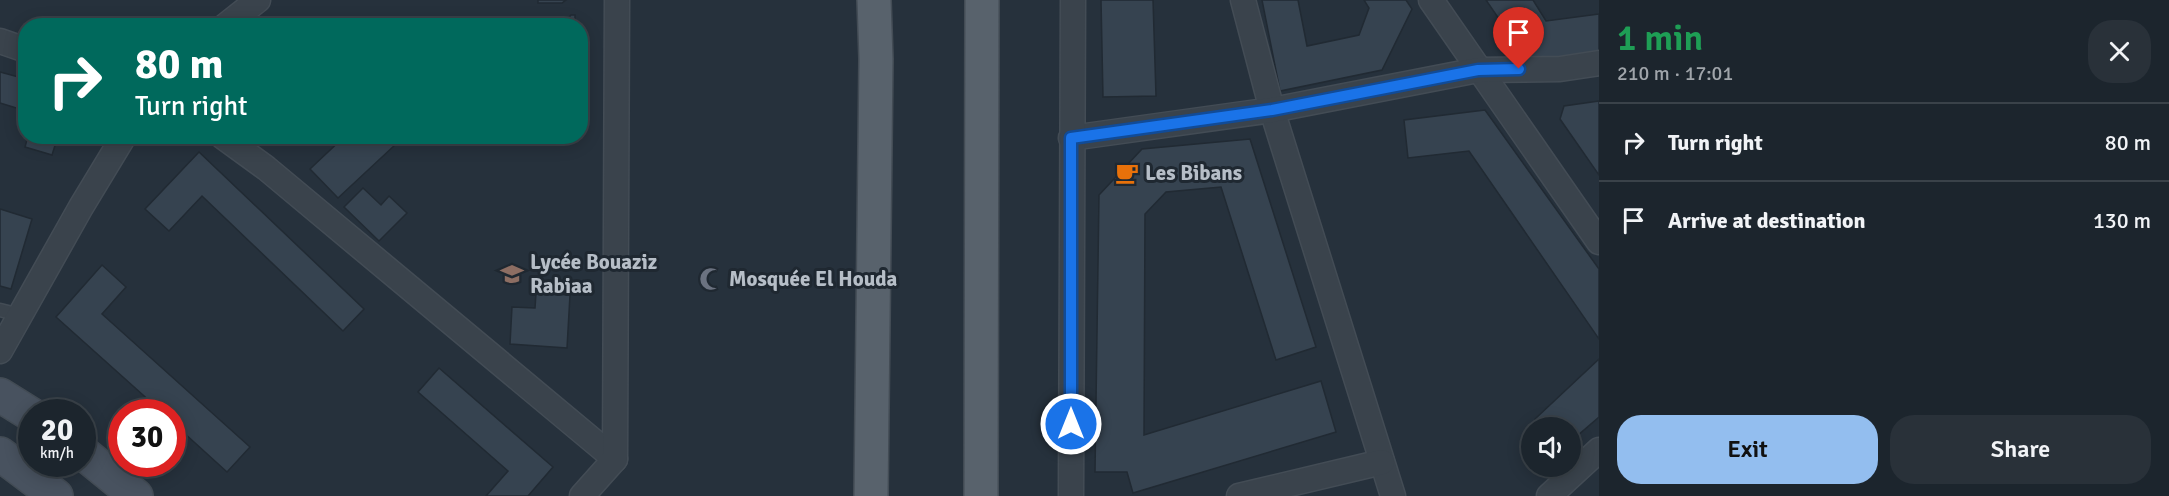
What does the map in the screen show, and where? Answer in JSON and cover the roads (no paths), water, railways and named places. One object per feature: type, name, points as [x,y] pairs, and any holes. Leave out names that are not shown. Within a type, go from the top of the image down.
[{"type":"main road","points":[[871,496],[876,71],[874,0]]},
{"type":"main road","points":[[981,496],[982,0]]},
{"type":"main road","points":[[0,395],[18,406]]},
{"type":"main road","points":[[0,454],[56,496]]},
{"type":"main road","points":[[96,463],[136,496]]},
{"type":"street","points":[[235,18],[258,0]]},
{"type":"street","points":[[582,496],[615,459],[617,0]]},
{"type":"street","points":[[1071,496],[1073,0]]},
{"type":"street","points":[[1243,0],[1272,110],[1392,496]]},
{"type":"street","points":[[1431,0],[1599,242]]},
{"type":"street","points":[[0,41],[18,47]]},
{"type":"street","points":[[1071,138],[1272,110],[1478,70],[1560,69],[1599,63]]},
{"type":"street","points":[[0,351],[10,313],[81,207],[119,144]]},
{"type":"street","points":[[233,144],[266,168],[615,459]]},
{"type":"street","points":[[1549,496],[1599,450]]},
{"type":"street","points":[[1239,496],[1382,462]]},
{"type":"place","name":"Les Bibans","points":[[1127,173]]},
{"type":"place","name":"Lycée Bouaziz Rabiaa","points":[[512,274]]},
{"type":"place","name":"Mosquée El Houda","points":[[711,279]]}]
